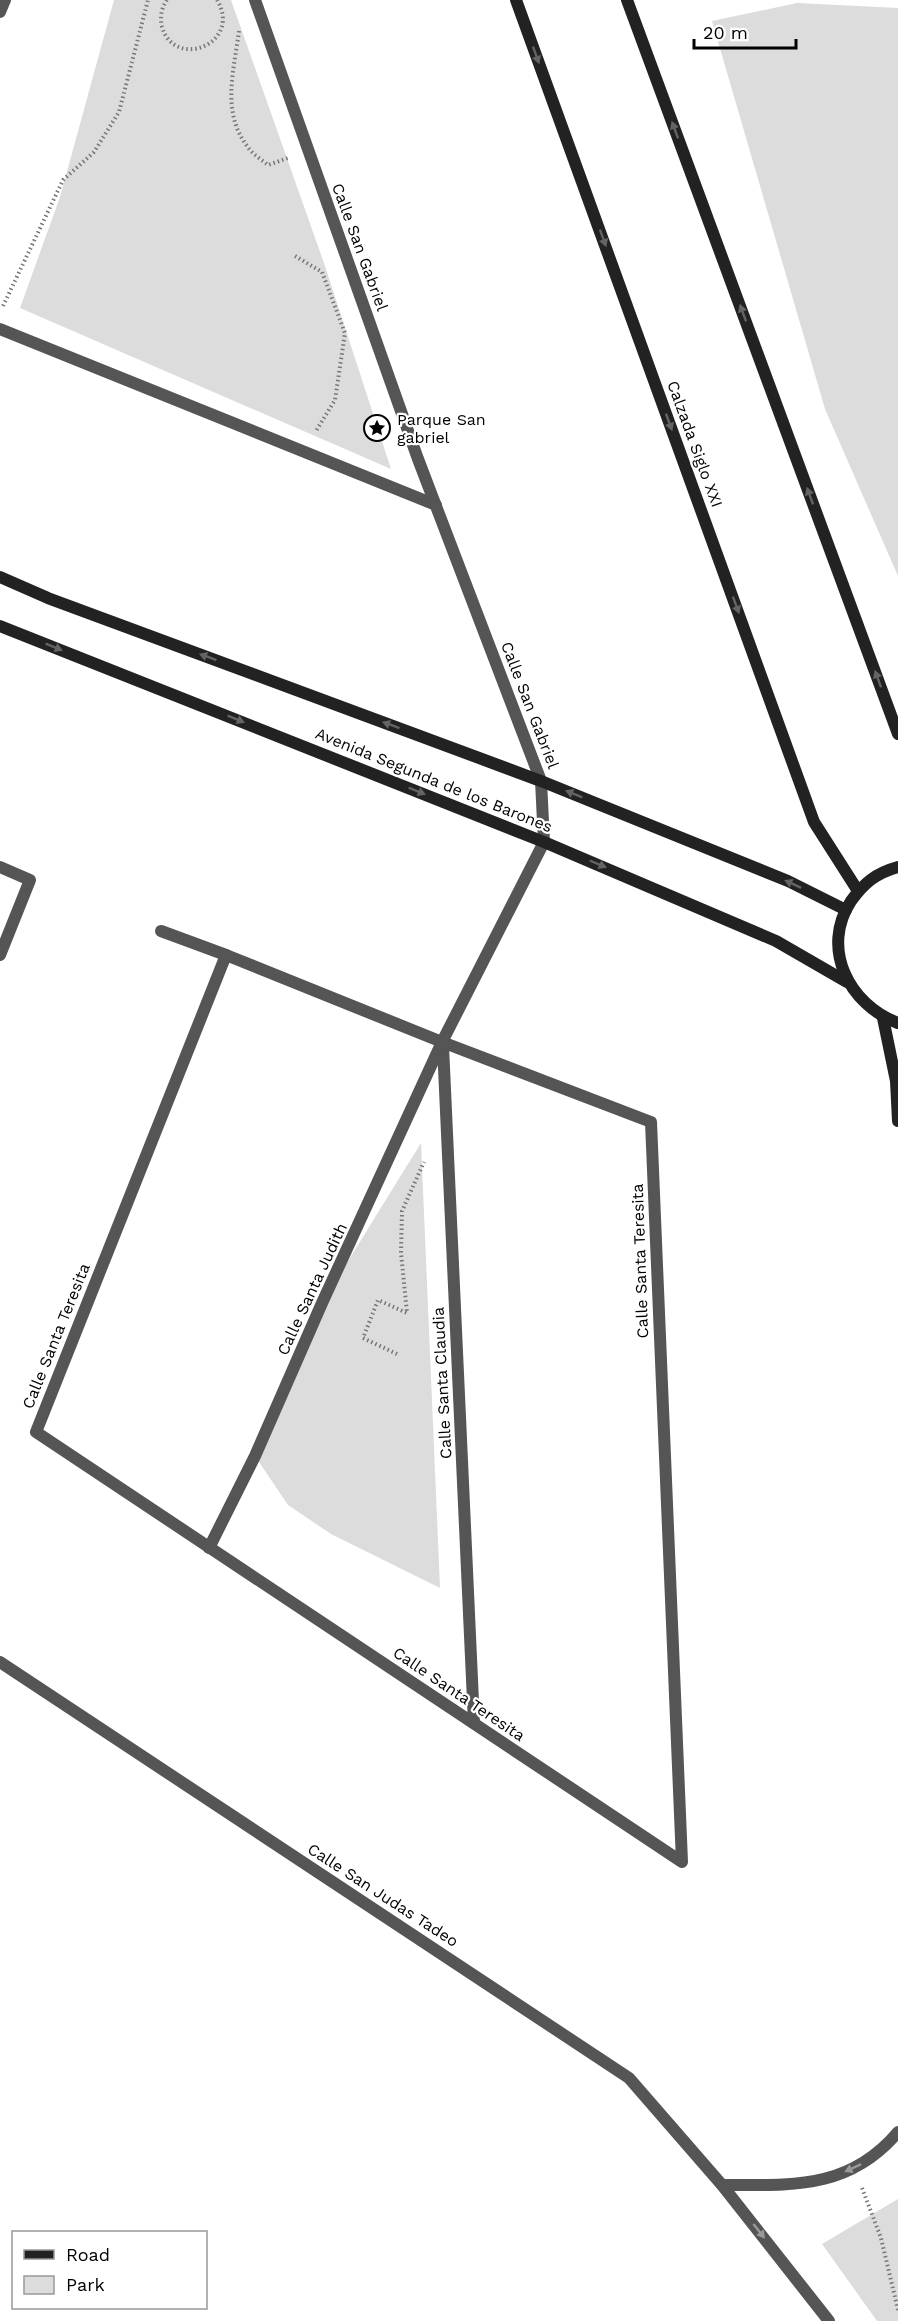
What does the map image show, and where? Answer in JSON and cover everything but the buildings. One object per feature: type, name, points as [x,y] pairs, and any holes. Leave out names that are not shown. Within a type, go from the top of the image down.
[{"type":"main road","name":"Calzada Siglo XXI","points":[[516,0],[814,822],[858,891]]},
{"type":"main road","points":[[627,0],[898,734]]},
{"type":"main road","name":"Avenida Segunda de los Barones","points":[[0,577],[48,598],[541,781],[788,881],[846,910]]},
{"type":"main road","name":"Avenida Segunda de los Barones","points":[[0,626],[544,842],[776,941],[847,982]]},
{"type":"main road","points":[[898,867],[869,878],[858,891],[846,910],[839,928],[838,946],[841,966],[847,982],[862,1002],[883,1018],[898,1023]]},
{"type":"main road","points":[[883,1018],[896,1081],[898,1121]]},
{"type":"street","points":[[0,12],[5,0]]},
{"type":"street","name":"Calle San Gabriel","points":[[255,0],[436,505],[541,781],[544,842]]},
{"type":"street","points":[[0,329],[436,505]]},
{"type":"street","name":"Calle Santa Judith","points":[[209,1548],[255,1456],[322,1303],[442,1042],[544,842]]},
{"type":"street","points":[[0,867],[30,880],[0,955]]},
{"type":"street","points":[[161,931],[226,955]]},
{"type":"street","name":"Calle Santa Teresita","points":[[226,955],[442,1042],[651,1122],[682,1862],[36,1432],[226,955]]},
{"type":"street","name":"Calle Santa Claudia","points":[[442,1042],[474,1723]]},
{"type":"street","name":"Calle San Judas Tadeo","points":[[0,1662],[629,2078],[722,2185],[829,2321]]},
{"type":"street","points":[[722,2185],[789,2185],[818,2182],[854,2168],[881,2152],[898,2132]]},
{"type":"path","points":[[0,313],[63,180],[94,152],[119,112],[148,0]]},
{"type":"path","points":[[167,0],[161,14],[165,33],[171,42],[189,50],[200,49],[217,37],[222,28],[223,18],[219,1]]},
{"type":"path","points":[[241,22],[230,105],[237,131],[248,148],[268,165],[309,151]]},
{"type":"path","points":[[295,256],[322,272],[345,333],[335,400],[304,452]]},
{"type":"path","points":[[397,1354],[363,1338],[378,1300],[407,1313],[401,1253],[402,1210],[426,1158]]},
{"type":"path","points":[[854,2168],[881,2238],[898,2310]]},
{"type":"green space","points":[[114,0],[231,0],[325,266],[391,469],[20,308],[60,197]]},
{"type":"green space","points":[[797,3],[898,8],[898,576],[825,409],[712,21]]},
{"type":"green space","points":[[421,1143],[440,1588],[331,1534],[288,1505],[255,1456],[322,1303]]},
{"type":"green space","points":[[898,2199],[898,2321],[877,2321],[822,2244]]},
{"type":"place","name":"Parque San gabriel","points":[[377,428]]}]
